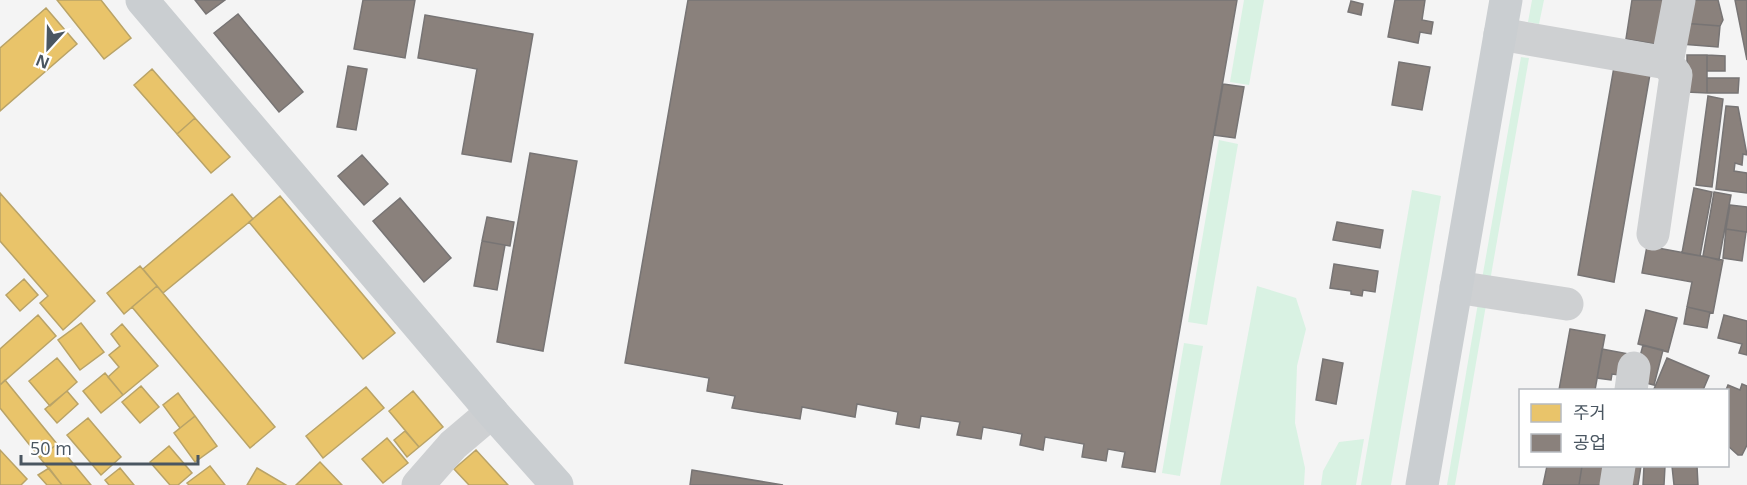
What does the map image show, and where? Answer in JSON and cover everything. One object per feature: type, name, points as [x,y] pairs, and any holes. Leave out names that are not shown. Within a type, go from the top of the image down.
[{"type":"main road","points":[[142,0],[492,412],[557,485]]},
{"type":"main road","points":[[1422,485],[1506,0]]},
{"type":"street","points":[[1667,63],[1679,0]]},
{"type":"street","points":[[1500,34],[1667,63],[1676,75],[1653,234]]},
{"type":"street","points":[[1456,287],[1567,304]]},
{"type":"street","points":[[418,485],[453,446],[492,412]]},
{"type":"street","points":[[1616,485],[1619,467]]},
{"type":"green space","points":[[1244,0],[1264,0],[1249,85],[1230,82]]},
{"type":"green space","points":[[1532,0],[1544,0],[1539,24],[1528,22]]},
{"type":"green space","points":[[1521,57],[1529,58],[1490,281],[1482,279]]},
{"type":"green space","points":[[1219,140],[1238,144],[1207,325],[1188,322]]},
{"type":"green space","points":[[1412,190],[1441,196],[1391,485],[1361,485]]},
{"type":"green space","points":[[1257,286],[1296,298],[1306,329],[1297,366],[1295,423],[1305,468],[1304,485],[1220,485]]},
{"type":"green space","points":[[1478,303],[1486,305],[1455,485],[1447,485]]},
{"type":"green space","points":[[1184,343],[1203,346],[1180,476],[1162,473]]},
{"type":"green space","points":[[1364,439],[1356,485],[1321,485],[1323,471],[1339,442]]},
{"type":"building: 주거","points":[[57,0],[101,0],[131,38],[104,59]]},
{"type":"building: 주거","points":[[46,8],[77,44],[0,111],[0,48]]},
{"type":"building: 주거","points":[[152,69],[195,118],[177,134],[134,85]]},
{"type":"building: 주거","points":[[195,118],[230,157],[211,173],[177,134]]},
{"type":"building: 주거","points":[[0,193],[95,301],[63,330],[40,303],[48,296],[0,241]]},
{"type":"building: 주거","points":[[232,194],[253,219],[163,293],[143,269]]},
{"type":"building: 주거","points":[[280,196],[395,333],[363,359],[249,222]]},
{"type":"building: 주거","points":[[140,266],[157,286],[124,314],[107,293]]},
{"type":"building: 주거","points":[[24,279],[38,295],[20,311],[6,295]]},
{"type":"building: 주거","points":[[157,286],[275,427],[250,448],[132,307]]},
{"type":"building: 주거","points":[[38,315],[56,336],[0,385],[0,349]]},
{"type":"building: 주거","points":[[81,323],[104,352],[80,370],[58,340]]},
{"type":"building: 주거","points":[[122,324],[158,366],[123,395],[108,377],[119,367],[109,355],[120,346],[111,334]]},
{"type":"building: 주거","points":[[57,358],[77,382],[50,406],[29,381]]},
{"type":"building: 주거","points":[[105,373],[123,395],[101,413],[83,391]]},
{"type":"building: 주거","points":[[5,380],[57,444],[40,458],[0,408],[0,385]]},
{"type":"building: 주거","points":[[141,386],[159,407],[140,423],[122,402]]},
{"type":"building: 주거","points":[[366,387],[384,408],[323,458],[306,436]]},
{"type":"building: 주거","points":[[67,391],[78,404],[57,423],[45,409]]},
{"type":"building: 주거","points":[[413,391],[443,427],[419,447],[389,411]]},
{"type":"building: 주거","points":[[178,393],[195,416],[180,428],[163,405]]},
{"type":"building: 주거","points":[[195,416],[217,446],[195,462],[174,433]]},
{"type":"building: 주거","points":[[88,418],[121,457],[101,475],[67,435]]},
{"type":"building: 주거","points":[[405,431],[419,447],[407,457],[394,440]]},
{"type":"building: 주거","points":[[387,438],[408,463],[383,483],[362,459]]},
{"type":"building: 주거","points":[[57,444],[91,485],[62,485],[40,458]]},
{"type":"building: 주거","points":[[169,446],[192,473],[178,485],[170,485],[150,462]]},
{"type":"building: 주거","points":[[0,450],[27,479],[21,485],[0,485]]},
{"type":"building: 주거","points":[[476,450],[508,485],[469,485],[454,469]]},
{"type":"building: 주거","points":[[320,462],[342,485],[296,485]]},
{"type":"building: 주거","points":[[210,466],[225,485],[189,485],[187,483]]},
{"type":"building: 주거","points":[[49,468],[62,485],[47,485],[38,475]]},
{"type":"building: 주거","points":[[120,468],[134,485],[109,485],[105,480]]},
{"type":"building: 주거","points":[[257,468],[286,485],[247,485]]},
{"type":"building: 공업","points":[[195,0],[225,0],[206,14]]},
{"type":"building: 공업","points":[[363,0],[415,0],[405,58],[354,49]]},
{"type":"building: 공업","points":[[688,0],[1237,0],[1155,472],[1122,467],[1125,452],[1108,449],[1106,461],[1082,457],[1084,444],[1045,437],[1043,450],[1020,445],[1022,434],[983,427],[981,439],[957,435],[960,422],[921,416],[919,428],[896,424],[898,412],[857,404],[855,417],[802,407],[800,419],[732,408],[735,396],[707,391],[709,378],[625,363]]},
{"type":"building: 공업","points":[[1395,0],[1425,0],[1422,20],[1433,22],[1431,34],[1420,32],[1418,43],[1388,37]]},
{"type":"building: 공업","points":[[1632,0],[1668,0],[1660,45],[1626,39]]},
{"type":"building: 공업","points":[[1686,0],[1718,0],[1723,20],[1720,26],[1682,23]]},
{"type":"building: 공업","points":[[1735,0],[1747,0],[1747,60]]},
{"type":"building: 공업","points":[[1351,1],[1363,4],[1361,15],[1348,12]]},
{"type":"building: 공업","points":[[238,14],[303,92],[279,112],[214,33]]},
{"type":"building: 공업","points":[[425,15],[533,34],[511,162],[462,154],[477,69],[418,58]]},
{"type":"building: 공업","points":[[1682,23],[1720,26],[1718,47],[1681,44]]},
{"type":"building: 공업","points":[[1687,55],[1707,55],[1707,93],[1687,92]]},
{"type":"building: 공업","points":[[1707,55],[1725,56],[1725,71],[1707,71]]},
{"type":"building: 공업","points":[[1399,62],[1430,67],[1422,110],[1392,105]]},
{"type":"building: 공업","points":[[348,66],[367,69],[356,130],[337,127]]},
{"type":"building: 공업","points":[[1614,67],[1650,74],[1614,282],[1578,275]]},
{"type":"building: 공업","points":[[1707,78],[1739,78],[1738,93],[1707,93]]},
{"type":"building: 공업","points":[[1223,84],[1244,87],[1235,138],[1214,135]]},
{"type":"building: 공업","points":[[1708,96],[1723,99],[1712,187],[1696,185]]},
{"type":"building: 공업","points":[[1726,106],[1738,107],[1747,155],[1743,154],[1742,165],[1735,163],[1734,171],[1747,173],[1747,193],[1716,189]]},
{"type":"building: 공업","points":[[530,153],[577,161],[543,351],[497,342]]},
{"type":"building: 공업","points":[[362,155],[388,184],[364,205],[338,176]]},
{"type":"building: 공업","points":[[1694,188],[1712,192],[1700,256],[1682,253]]},
{"type":"building: 공업","points":[[1714,192],[1731,195],[1719,260],[1703,256]]},
{"type":"building: 공업","points":[[400,198],[451,258],[424,282],[373,221]]},
{"type":"building: 공업","points":[[1730,205],[1747,207],[1747,232],[1726,229]]},
{"type":"building: 공업","points":[[487,217],[514,222],[510,246],[482,241]]},
{"type":"building: 공업","points":[[1337,222],[1383,230],[1380,248],[1333,240]]},
{"type":"building: 공업","points":[[1726,229],[1746,232],[1742,261],[1723,258]]},
{"type":"building: 공업","points":[[482,241],[505,245],[497,290],[474,286]]},
{"type":"building: 공업","points":[[1647,246],[1723,260],[1713,313],[1687,307],[1692,282],[1642,273]]},
{"type":"building: 공업","points":[[1334,264],[1378,271],[1375,292],[1363,290],[1362,296],[1351,294],[1351,291],[1330,288]]},
{"type":"building: 공업","points":[[1687,307],[1710,312],[1707,328],[1684,324]]},
{"type":"building: 공업","points":[[1646,310],[1677,318],[1668,352],[1638,344]]},
{"type":"building: 공업","points":[[1724,315],[1747,321],[1747,355],[1739,353],[1742,344],[1718,338]]},
{"type":"building: 공업","points":[[1570,329],[1605,335],[1595,389],[1559,389]]},
{"type":"building: 공업","points":[[1643,345],[1663,350],[1654,385],[1634,380]]},
{"type":"building: 공업","points":[[1602,349],[1629,354],[1626,376],[1612,374],[1611,380],[1597,378]]},
{"type":"building: 공업","points":[[1667,358],[1709,376],[1703,389],[1654,389]]},
{"type":"building: 공업","points":[[1323,359],[1343,363],[1336,404],[1316,400]]},
{"type":"building: 공업","points":[[1742,384],[1747,386],[1747,445],[1742,455],[1738,455],[1729,447],[1729,389],[1726,389],[1728,385],[1740,390]]},
{"type":"building: 공업","points":[[1547,467],[1582,467],[1579,485],[1543,485]]},
{"type":"building: 공업","points":[[1582,467],[1607,467],[1603,485],[1579,485]]},
{"type":"building: 공업","points":[[1630,467],[1641,467],[1638,485],[1628,485]]},
{"type":"building: 공업","points":[[1644,467],[1665,467],[1664,485],[1643,485]]},
{"type":"building: 공업","points":[[1672,467],[1697,467],[1698,485],[1674,485]]},
{"type":"building: 공업","points":[[692,470],[783,485],[690,485]]}]
